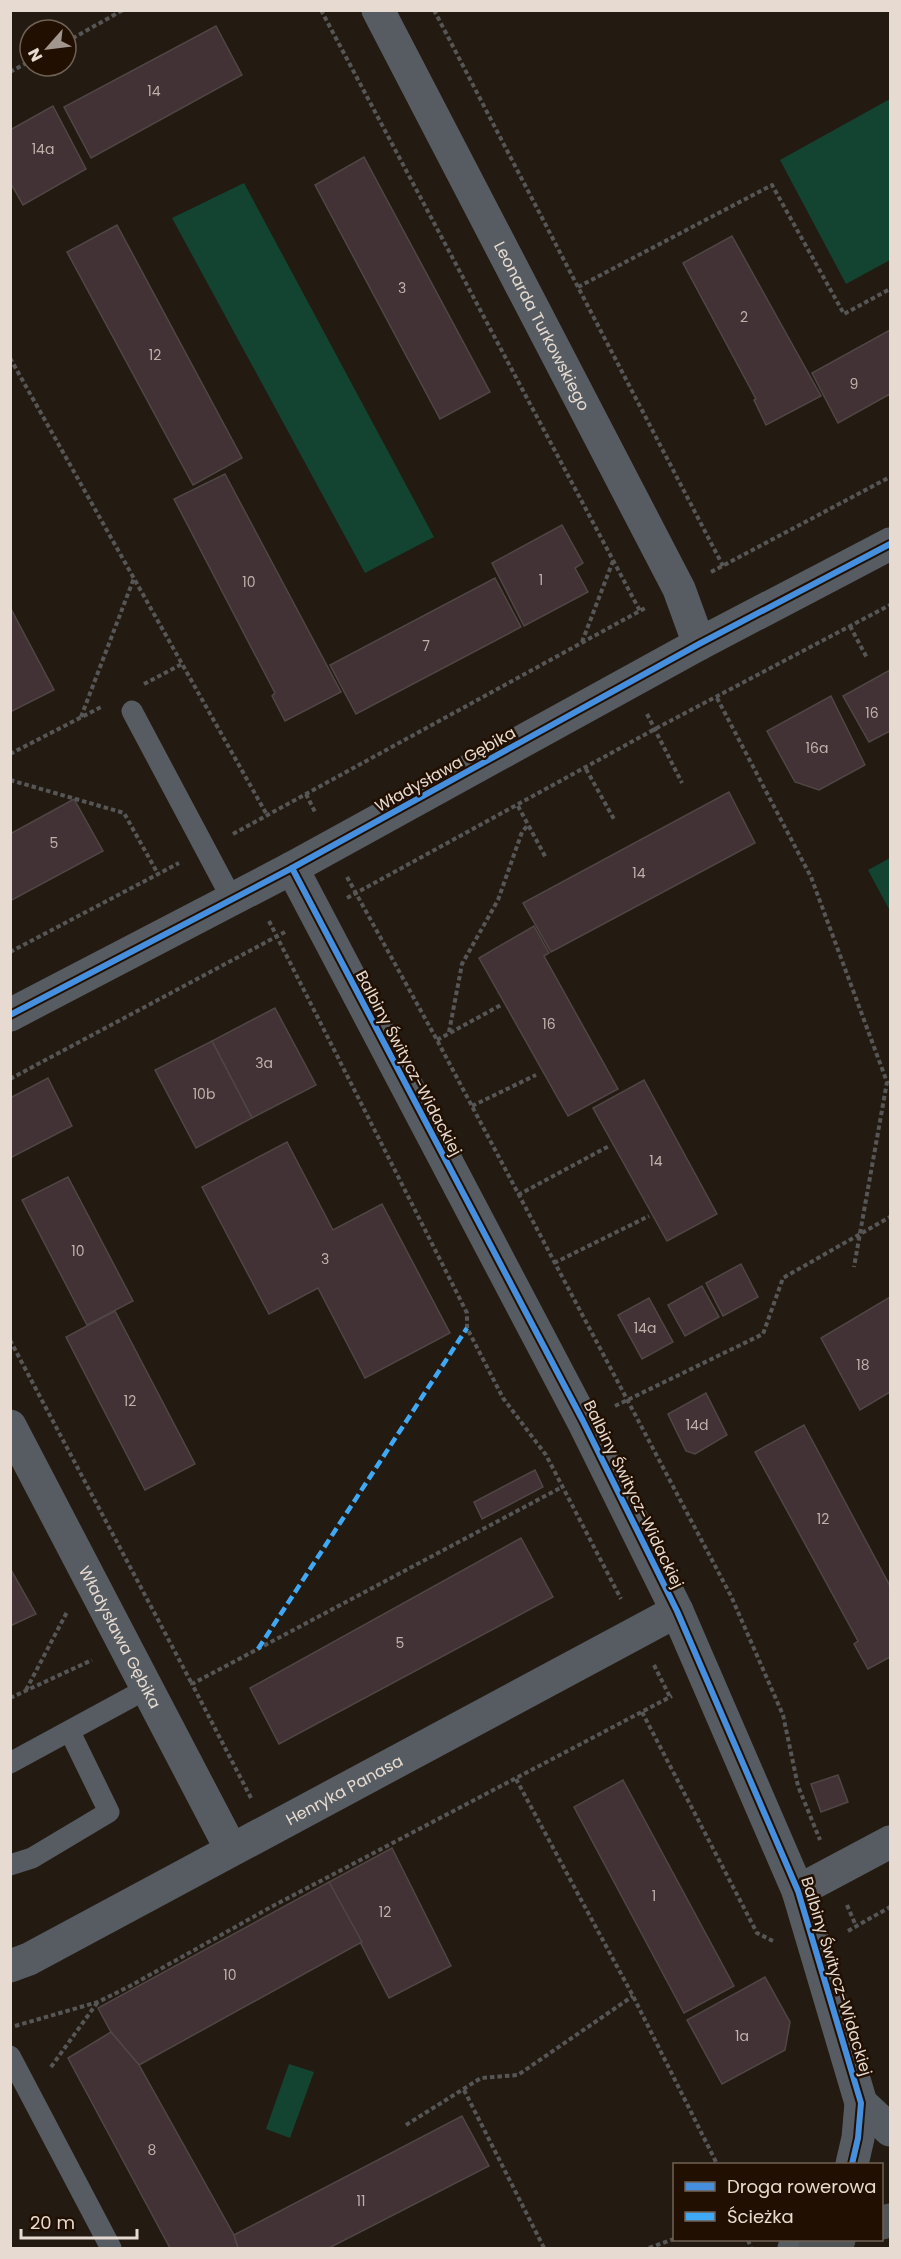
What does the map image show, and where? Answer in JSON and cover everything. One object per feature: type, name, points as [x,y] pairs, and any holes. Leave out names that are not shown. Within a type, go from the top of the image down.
[{"type":"main road","points":[[814,2248],[836,2241]]},
{"type":"street","name":"Leonarda Turkowskiego","points":[[378,10],[679,589],[699,644]]},
{"type":"street","name":"Władysława Gębika","points":[[10,1015],[292,868],[699,644],[891,544]]},
{"type":"street","name":"Balbiny Świtycz-Widackiej","points":[[292,868],[583,1420],[677,1611],[798,1891],[861,2103],[858,2138],[852,2163]]},
{"type":"street","name":"Władysława Gębika","points":[[10,1426],[231,1849]]},
{"type":"street","name":"Henryka Panasa","points":[[10,1966],[29,1959],[677,1611]]},
{"type":"street","name":"Balbiny Świtycz-Widackiej","points":[[798,1891],[891,1842]]},
{"type":"street","points":[[861,2103],[891,2130]]},
{"type":"lane","points":[[132,711],[232,900]]},
{"type":"lane","points":[[10,1763],[148,1688]]},
{"type":"lane","points":[[10,1865],[32,1858],[109,1812],[70,1732]]},
{"type":"lane","points":[[10,2056],[111,2248]]},
{"type":"path","points":[[78,35],[123,10]]},
{"type":"path","points":[[321,10],[640,611]]},
{"type":"path","points":[[434,10],[723,566]]},
{"type":"path","points":[[578,287],[772,185],[844,314],[891,289]]},
{"type":"path","points":[[10,358],[267,815]]},
{"type":"path","points":[[704,576],[891,477]]},
{"type":"path","points":[[582,643],[613,561]]},
{"type":"path","points":[[80,717],[134,577]]},
{"type":"path","points":[[10,952],[206,849],[654,603]]},
{"type":"path","points":[[10,1079],[586,770],[655,729],[891,605]]},
{"type":"path","points":[[850,626],[867,658]]},
{"type":"path","points":[[141,686],[182,664]]},
{"type":"path","points":[[717,698],[811,877],[887,1082],[854,1267]]},
{"type":"path","points":[[10,754],[111,701]]},
{"type":"path","points":[[645,710],[682,783]]},
{"type":"path","points":[[586,770],[615,821]]},
{"type":"path","points":[[10,780],[124,813],[158,874]]},
{"type":"path","points":[[518,806],[546,858]]},
{"type":"path","points":[[448,1032],[462,964],[498,900],[522,832],[528,825]]},
{"type":"path","points":[[332,846],[731,1596],[783,1715],[798,1786],[856,1926]]},
{"type":"path","points":[[277,936],[467,1313],[467,1328],[503,1398],[546,1455],[625,1607]]},
{"type":"path","points":[[437,1040],[501,1005]]},
{"type":"path","points":[[472,1106],[536,1075]]},
{"type":"path","points":[[518,1195],[609,1146]]},
{"type":"path","points":[[555,1263],[649,1216]]},
{"type":"path","points":[[606,1411],[764,1334],[783,1278],[891,1217]]},
{"type":"path","points":[[10,1340],[255,1805]]},
{"type":"path","points":[[192,1684],[562,1487]]},
{"type":"path","points":[[26,1690],[69,1609]]},
{"type":"path","points":[[10,1698],[96,1658]]},
{"type":"path","points":[[10,2027],[98,2002],[271,1907],[681,1692]]},
{"type":"path","points":[[642,1712],[757,1933],[777,1944]]},
{"type":"path","points":[[516,1779],[633,1996],[716,2163]]},
{"type":"path","points":[[406,2125],[481,2078],[518,2075],[633,1996]]},
{"type":"path","points":[[49,2076],[51,2066],[98,2002]]},
{"type":"path","points":[[464,2090],[544,2248]]},
{"type":"path","points":[[649,2248],[673,2240]]},
{"type":"green space","points":[[890,99],[890,260],[846,284],[780,160]]},
{"type":"green space","points":[[244,183],[434,537],[365,573],[172,218]]},
{"type":"green space","points":[[890,858],[890,911],[868,870]]},
{"type":"green space","points":[[289,2064],[314,2072],[290,2138],[266,2129]]},
{"type":"building","points":[[216,26],[242,75],[91,158],[64,107]]},
{"type":"building","points":[[53,106],[86,169],[23,205],[10,182],[10,130]]},
{"type":"building","points":[[364,157],[490,392],[440,419],[315,185]]},
{"type":"building","points":[[117,225],[242,458],[193,485],[67,252]]},
{"type":"building","points":[[732,236],[821,396],[766,425],[754,400],[756,399],[683,263]]},
{"type":"building","points":[[890,330],[890,394],[838,423],[812,373]]},
{"type":"building","points":[[225,474],[341,692],[285,721],[272,696],[275,693],[174,499]]},
{"type":"building","points":[[562,525],[583,563],[575,568],[588,592],[524,626],[492,563]]},
{"type":"building","points":[[495,578],[521,627],[356,714],[330,665]]},
{"type":"building","points":[[10,607],[54,690],[10,712]]},
{"type":"building","points":[[890,670],[890,731],[869,742],[843,696]]},
{"type":"building","points":[[831,696],[865,765],[819,790],[795,782],[767,731]]},
{"type":"building","points":[[729,792],[755,843],[551,952],[523,903]]},
{"type":"building","points":[[74,799],[103,851],[10,901],[10,834]]},
{"type":"building","points":[[534,926],[549,953],[544,956],[618,1089],[568,1116],[479,958]]},
{"type":"building","points":[[275,1008],[316,1085],[252,1118],[212,1041]]},
{"type":"building","points":[[212,1041],[252,1118],[196,1148],[155,1070]]},
{"type":"building","points":[[48,1078],[72,1126],[10,1158],[10,1098]]},
{"type":"building","points":[[644,1080],[717,1214],[667,1241],[593,1108]]},
{"type":"building","points":[[287,1142],[333,1230],[382,1204],[450,1333],[365,1378],[318,1288],[269,1314],[202,1187]]},
{"type":"building","points":[[68,1177],[133,1301],[87,1325],[22,1200]]},
{"type":"building","points":[[741,1264],[758,1297],[723,1316],[706,1283]]},
{"type":"building","points":[[702,1286],[719,1317],[685,1336],[668,1305]]},
{"type":"building","points":[[890,1297],[890,1392],[860,1410],[821,1338]]},
{"type":"building","points":[[649,1298],[673,1342],[642,1359],[618,1315]]},
{"type":"building","points":[[115,1311],[195,1464],[145,1490],[66,1337]]},
{"type":"building","points":[[706,1393],[727,1435],[695,1454],[686,1451],[668,1414]]},
{"type":"building","points":[[804,1425],[890,1586],[890,1657],[868,1669],[854,1644],[858,1641],[755,1452]]},
{"type":"building","points":[[535,1470],[543,1487],[482,1519],[474,1502]]},
{"type":"building","points":[[521,1538],[553,1597],[279,1744],[250,1688]]},
{"type":"building","points":[[10,1568],[36,1614],[10,1626]]},
{"type":"building","points":[[838,1775],[848,1802],[821,1812],[811,1784]]},
{"type":"building","points":[[623,1780],[734,1986],[684,2013],[574,1807]]},
{"type":"building","points":[[392,1848],[451,1966],[389,1998],[329,1882]]},
{"type":"building","points":[[329,1882],[362,1942],[139,2065],[111,2032],[98,2008]]},
{"type":"building","points":[[765,1977],[790,2022],[785,2050],[722,2084],[687,2020]]},
{"type":"building","points":[[111,2032],[139,2065],[234,2235],[238,2248],[170,2248],[68,2058]]},
{"type":"building","points":[[462,2116],[489,2166],[329,2248],[238,2248],[234,2235]]},
{"type":"marked path","points":[[258,1649],[467,1328]]},
{"type":"cycle path","points":[[10,1015],[292,868],[699,644],[890,544]]},
{"type":"cycle path","points":[[292,868],[583,1421],[677,1611],[798,1891],[861,2103],[858,2138],[852,2163]]}]
